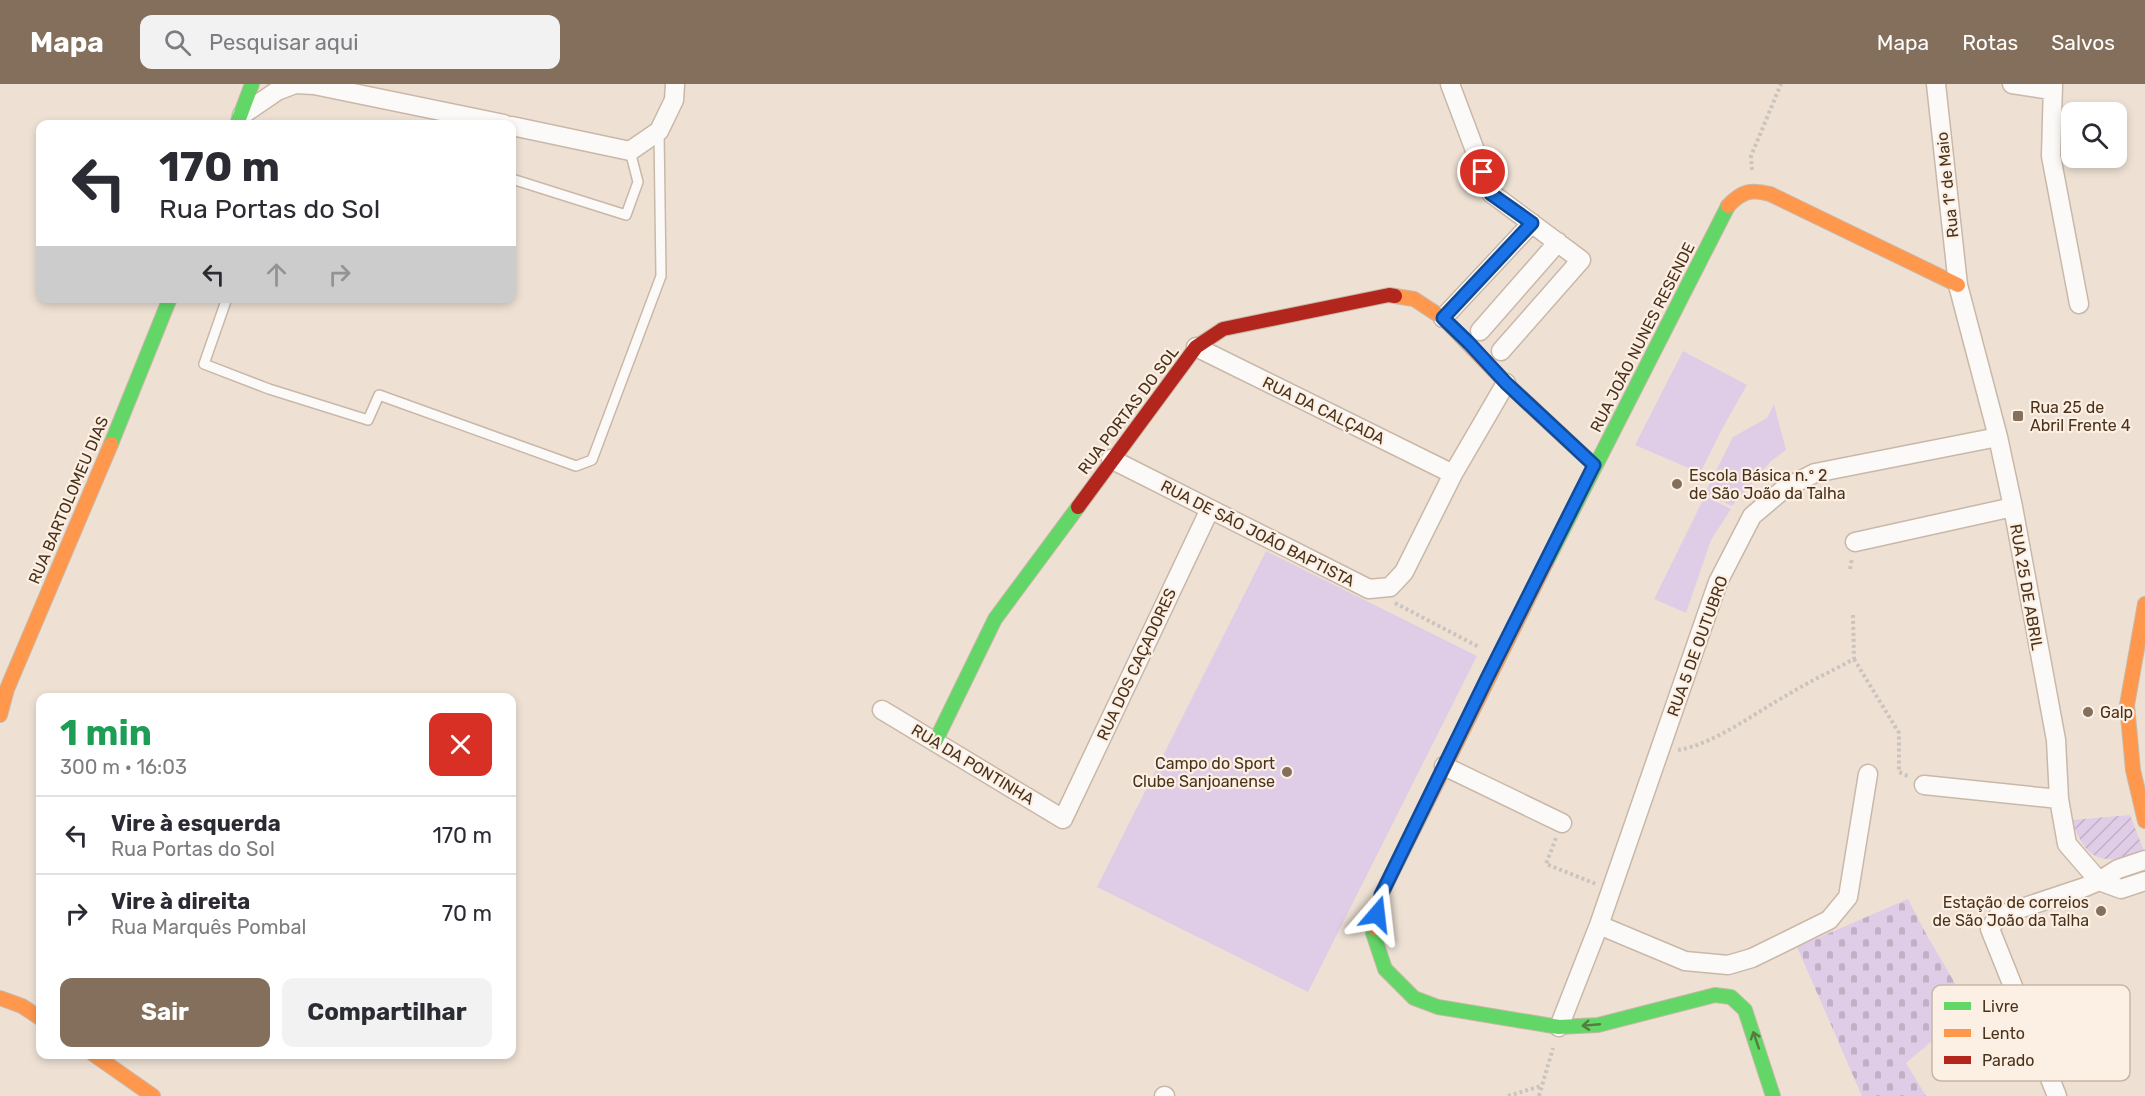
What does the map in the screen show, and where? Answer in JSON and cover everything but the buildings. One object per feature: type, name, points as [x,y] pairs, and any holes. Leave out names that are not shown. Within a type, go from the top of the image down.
[{"type":"street","points":[[238,120],[252,84]]},
{"type":"street","points":[[238,120],[277,91],[295,84],[314,84],[485,120]]},
{"type":"street","points":[[516,127],[630,150],[659,131],[674,100],[675,84]]},
{"type":"street","points":[[1450,84],[1491,194],[1581,260],[1501,351]]},
{"type":"street","name":"Rua 1º de Maio","points":[[1936,84],[1958,285]]},
{"type":"street","points":[[2012,84],[2052,87],[2051,156],[2079,304]]},
{"type":"street","points":[[1754,189],[1770,194],[1958,285]]},
{"type":"street","name":"RUA JOÃO NUNES RESENDE","points":[[1754,189],[1740,193],[1728,206],[1594,465],[1381,895],[1373,933],[1385,969],[1414,998],[1438,1007],[1560,1027],[1598,1025],[1715,995],[1731,998],[1745,1010],[1773,1096]]},
{"type":"street","points":[[1443,318],[1532,223]]},
{"type":"street","points":[[1480,331],[1558,242]]},
{"type":"street","name":"RUA 25 DE ABRIL","points":[[1958,285],[1998,437],[2013,507],[2055,740],[2059,799],[2067,844],[2099,881]]},
{"type":"street","name":"RUA PORTAS DO SOL","points":[[935,742],[995,619],[1196,347],[1223,329],[1389,295],[1414,299],[1443,318],[1506,383],[1594,465]]},
{"type":"street","name":"RUA BARTOLOMEU DIAS","points":[[0,715],[7,689],[140,375],[168,303]]},
{"type":"street","name":"RUA DA CALÇADA","points":[[1196,347],[1453,474]]},
{"type":"street","name":"RUA DE SÃO JOÃO BAPTISTA","points":[[1111,459],[1369,589],[1390,587],[1404,572],[1453,474],[1506,383]]},
{"type":"street","name":"RUA 5 DE OUTUBRO","points":[[1560,1027],[1599,925],[1718,582],[1752,516],[1785,488],[1815,474],[1998,437]]},
{"type":"street","points":[[1855,542],[2013,507]]},
{"type":"street","name":"RUA DOS CAÇADORES","points":[[1063,819],[1210,509]]},
{"type":"street","points":[[2145,604],[2127,705],[2133,770],[2145,821]]},
{"type":"street","name":"RUA DA PONTINHA","points":[[882,710],[1063,819]]},
{"type":"street","points":[[1444,766],[1562,823]]},
{"type":"street","points":[[1599,925],[1684,961],[1728,965],[1752,958],[1829,920],[1848,897],[1868,774]]},
{"type":"street","points":[[1924,784],[2059,799]]},
{"type":"street","points":[[2017,985],[1994,922],[2099,881],[2118,869],[2145,860]]},
{"type":"street","points":[[2099,881],[2121,889],[2145,881]]},
{"type":"street","points":[[0,998],[22,1006],[36,1015]]},
{"type":"street","points":[[100,1059],[153,1096]]},
{"type":"street","points":[[2052,1081],[2057,1096]]},
{"type":"lane","points":[[225,303],[204,364],[269,389],[368,420],[379,395],[576,466],[592,460],[661,276],[659,131]]},
{"type":"lane","points":[[516,180],[626,215],[638,182],[630,150]]},
{"type":"path","points":[[1754,189],[1752,156],[1781,84]]},
{"type":"path","points":[[1369,589],[1498,657]]},
{"type":"path","points":[[1853,615],[1854,659],[1899,733],[1899,772],[1924,784]]},
{"type":"path","points":[[1658,753],[1688,748],[1730,729],[1790,693],[1854,659]]},
{"type":"path","points":[[1562,823],[1546,864],[1611,890]]},
{"type":"path","points":[[1539,1096],[1560,1027]]},
{"type":"path","points":[[1508,1096],[1542,1085]]},
{"type":"green space","points":[[1683,351],[1747,385],[1700,473],[1635,445]]},
{"type":"green space","points":[[1774,404],[1786,450],[1771,461],[1732,506],[1705,493],[1733,437],[1767,418]]},
{"type":"green space","points":[[1705,496],[1731,509],[1711,540],[1686,613],[1654,599]]},
{"type":"green space","name":"Campo do Sport Clube Sanjoanense","points":[[1266,551],[1477,656],[1308,992],[1097,887]]},
{"type":"green space","points":[[2130,815],[2144,851],[2118,859],[2107,859],[2090,853],[2077,834],[2072,820]]},
{"type":"green space","points":[[1908,899],[1956,985],[1932,985],[1932,1041],[1906,1063],[1926,1096],[1862,1096],[1797,947]]},
{"type":"traffic: fast","points":[[238,120],[252,84]]},
{"type":"traffic: fast","points":[[1546,563],[1728,206]]},
{"type":"traffic: fast","points":[[111,444],[168,303]]},
{"type":"traffic: fast","points":[[935,742],[995,619],[1078,507]]},
{"type":"traffic: fast","points":[[1374,928],[1373,933],[1385,969],[1414,998],[1438,1007],[1559,1027],[1598,1025],[1715,995],[1731,997],[1745,1010],[1773,1096]]},
{"type":"traffic: slow","points":[[1728,206],[1747,192],[1770,194],[1958,285]]},
{"type":"traffic: slow","points":[[1395,296],[1414,299],[1443,318],[1506,383],[1594,465]]},
{"type":"traffic: slow","points":[[0,715],[7,689],[111,444]]},
{"type":"traffic: slow","points":[[1374,928],[1381,895],[1546,563]]},
{"type":"traffic: slow","points":[[2145,604],[2127,705],[2133,770],[2145,821]]},
{"type":"traffic: slow","points":[[0,998],[22,1006],[36,1015]]},
{"type":"traffic: slow","points":[[100,1059],[153,1096]]},
{"type":"traffic: jam","points":[[1078,507],[1196,347],[1223,329],[1389,295],[1395,296]]},
{"type":"place","name":"Rua 25 de Abril Frente 4","points":[[2018,416]]},
{"type":"place","name":"Escola Básica n.º 2 de São João da Talha","points":[[1677,484]]},
{"type":"place","name":"Galp","points":[[2088,712]]},
{"type":"place","name":"Campo do Sport Clube Sanjoanense","points":[[1287,772]]},
{"type":"place","name":"Estação de correios de São João da Talha","points":[[2101,911]]},
{"type":"route","points":[[1377,914],[1381,895],[1594,465],[1506,383],[1443,318],[1532,223],[1491,194],[1483,172]]}]
